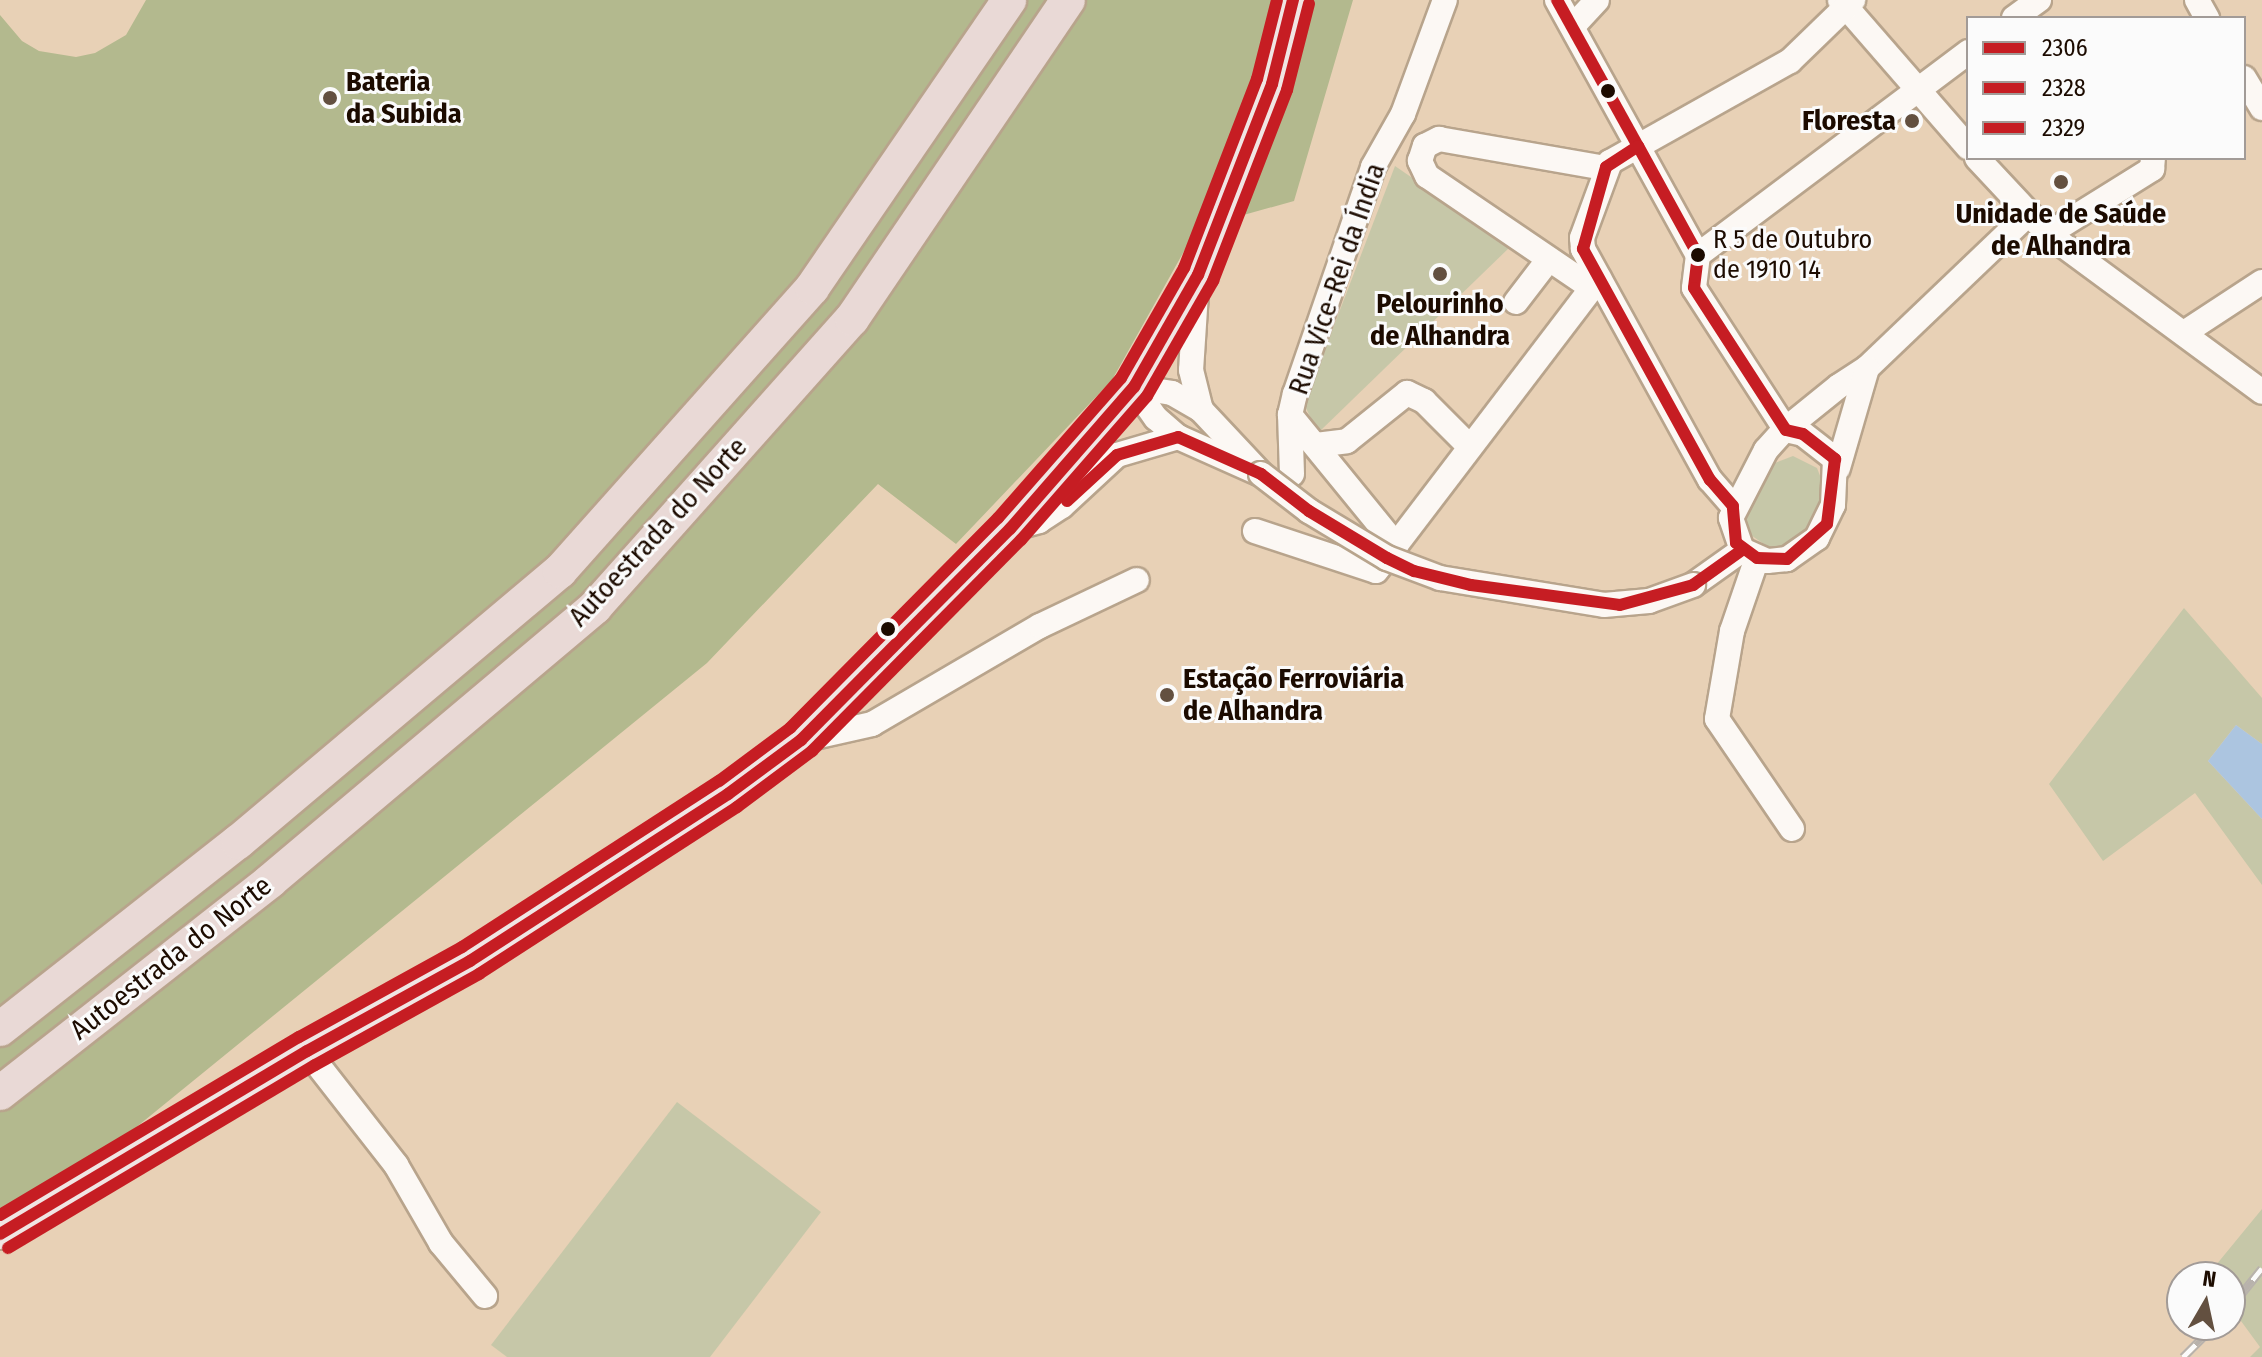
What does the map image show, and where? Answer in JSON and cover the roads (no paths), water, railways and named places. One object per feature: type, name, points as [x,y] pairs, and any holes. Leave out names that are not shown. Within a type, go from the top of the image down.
[{"type":"highway","name":"Autoestrada do Norte","points":[[0,1029],[238,842],[560,571],[812,288],[1009,0]]},
{"type":"highway","name":"Autoestrada do Norte","points":[[0,1093],[270,881],[595,607],[852,319],[1068,0]]},
{"type":"main road","points":[[0,1234],[307,1051],[470,961],[728,794],[801,740],[1010,529],[1134,387],[1198,275],[1272,84],[1293,0]]},
{"type":"street","name":"Rua Vice-Rei da Índia","points":[[1292,474],[1290,415],[1373,167],[1403,114],[1445,0]]},
{"type":"street","points":[[1557,0],[1698,255],[1694,288],[1786,430],[1823,446],[1838,468]]},
{"type":"street","points":[[1573,26],[1597,0]]},
{"type":"street","points":[[2017,16],[2039,0]]},
{"type":"street","points":[[1733,506],[1710,480],[1596,284],[1582,242],[1605,168],[1638,146],[1790,61],[1847,3],[1966,145]]},
{"type":"street","points":[[1698,255],[1966,53]]},
{"type":"street","points":[[2246,81],[2262,108]]},
{"type":"street","points":[[1596,284],[1549,259],[1427,176],[1420,166],[1425,146],[1439,139],[1484,144],[1605,168]]},
{"type":"street","points":[[1979,160],[2048,234],[2262,392]]},
{"type":"street","points":[[2048,234],[2153,164]]},
{"type":"street","points":[[1792,829],[1717,719],[1749,554],[1732,531],[1733,506],[1766,450],[1786,430],[1867,368],[2027,215]]},
{"type":"street","points":[[1516,302],[1549,259]]},
{"type":"street","points":[[1198,275],[1191,370],[1201,410]]},
{"type":"street","points":[[2184,333],[2262,282]]},
{"type":"street","points":[[1255,531],[1376,571],[1596,284]]},
{"type":"street","points":[[1134,387],[1172,393],[1201,410],[1261,474],[1309,511],[1387,558],[1440,578],[1604,605],[1649,601],[1693,585],[1749,554],[1787,559],[1817,538],[1831,515],[1838,468],[1867,368]]},
{"type":"street","points":[[1134,387],[1156,418],[1178,437],[1261,474]]},
{"type":"street","points":[[1316,445],[1347,441],[1407,393],[1424,401],[1470,447]]},
{"type":"street","points":[[1290,415],[1396,545]]},
{"type":"street","points":[[1010,529],[1039,521],[1062,506],[1117,455],[1178,437]]},
{"type":"street","points":[[801,740],[872,724],[1040,626],[1137,580]]},
{"type":"street","points":[[307,1051],[396,1165],[441,1243],[485,1296]]},
{"type":"water","points":[[2236,725],[2262,744],[2262,819],[2208,761]]},
{"type":"railway","points":[[2246,1288],[2262,1268]]},
{"type":"railway","points":[[2183,1357],[2199,1341]]},
{"type":"place","name":"Bateria da Subida","points":[[330,98]]},
{"type":"place","name":"Floresta","points":[[1912,121]]},
{"type":"place","name":"Unidade de Saúde de Alhandra","points":[[2061,182]]},
{"type":"place","name":"R 5 de Outubro de 1910 14","points":[[1698,255]]},
{"type":"place","name":"Pelourinho de Alhandra","points":[[1440,274]]},
{"type":"place","name":"Estação Ferroviária de Alhandra","points":[[1167,695]]}]
